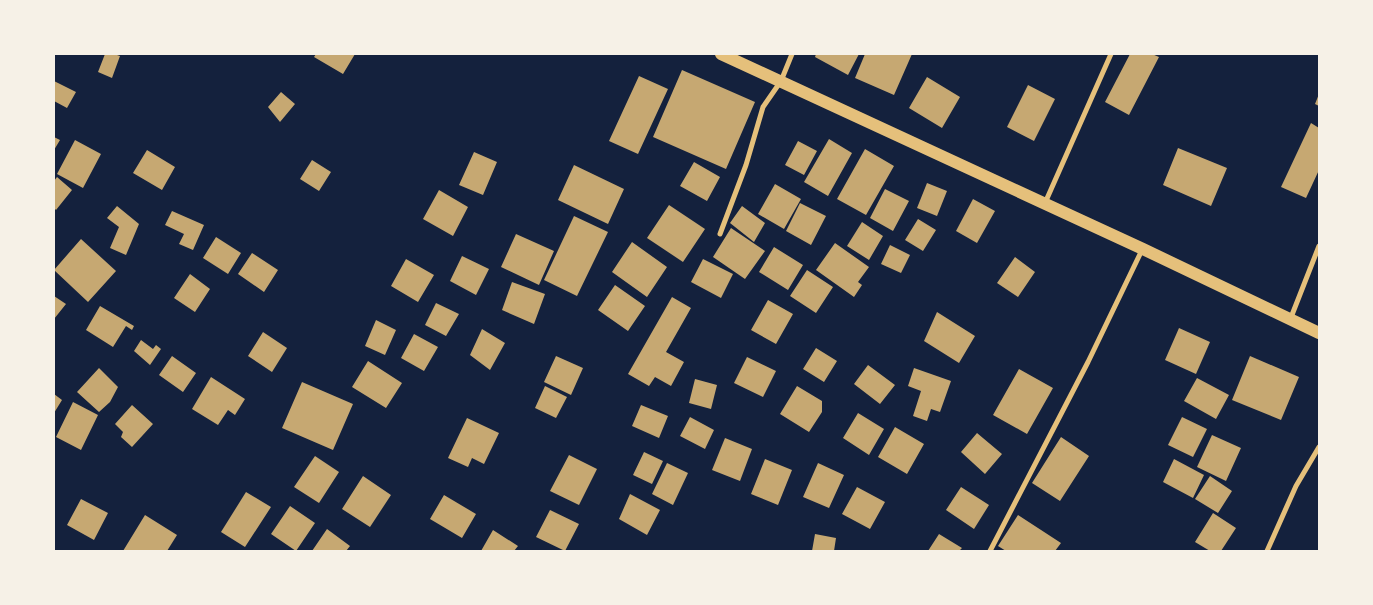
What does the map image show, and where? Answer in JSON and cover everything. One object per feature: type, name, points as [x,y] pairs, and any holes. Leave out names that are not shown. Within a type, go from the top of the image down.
[{"type":"main road","points":[[721,54],[1045,203],[1319,333]]},
{"type":"street","points":[[720,234],[746,165],[763,107],[780,81],[792,54]]},
{"type":"street","points":[[1045,203],[1111,54]]},
{"type":"street","points":[[1290,320],[1319,246]]},
{"type":"street","points":[[990,551],[1088,362],[1143,249]]},
{"type":"street","points":[[1267,551],[1296,486],[1319,447]]},
{"type":"building","points":[[105,54],[120,56],[112,78],[98,72]]},
{"type":"building","points":[[316,54],[355,54],[343,74],[314,57]]},
{"type":"building","points":[[816,54],[859,54],[848,75],[815,57]]},
{"type":"building","points":[[865,54],[912,54],[894,95],[855,78]]},
{"type":"building","points":[[1130,54],[1152,54],[1159,57],[1129,115],[1105,102]]},
{"type":"building","points":[[682,70],[755,102],[726,169],[653,137]]},
{"type":"building","points":[[639,76],[668,89],[638,154],[609,141]]},
{"type":"building","points":[[927,77],[960,97],[942,128],[909,108]]},
{"type":"building","points":[[54,81],[76,92],[67,108],[54,101]]},
{"type":"building","points":[[1028,85],[1055,99],[1034,141],[1007,127]]},
{"type":"building","points":[[281,92],[295,104],[280,122],[268,107]]},
{"type":"building","points":[[1319,94],[1319,106],[1315,104]]},
{"type":"building","points":[[1311,123],[1319,128],[1319,170],[1306,198],[1281,187]]},
{"type":"building","points":[[54,137],[60,140],[54,150]]},
{"type":"building","points":[[829,139],[852,153],[828,196],[804,182]]},
{"type":"building","points":[[75,140],[101,154],[83,188],[57,174]]},
{"type":"building","points":[[798,141],[817,151],[804,175],[785,165]]},
{"type":"building","points":[[1178,148],[1227,168],[1211,206],[1163,185]]},
{"type":"building","points":[[865,149],[894,166],[866,215],[837,199]]},
{"type":"building","points":[[147,150],[175,167],[162,190],[133,173]]},
{"type":"building","points":[[474,152],[497,162],[483,195],[459,185]]},
{"type":"building","points":[[312,160],[331,172],[319,191],[300,179]]},
{"type":"building","points":[[694,162],[720,177],[707,201],[680,186]]},
{"type":"building","points":[[574,165],[624,189],[608,224],[558,200]]},
{"type":"building","points":[[57,177],[72,190],[56,210],[54,208],[54,181]]},
{"type":"building","points":[[927,183],[947,191],[937,216],[917,208]]},
{"type":"building","points":[[775,184],[801,199],[784,229],[758,214]]},
{"type":"building","points":[[885,189],[909,201],[893,231],[870,218]]},
{"type":"building","points":[[439,190],[468,207],[453,236],[423,219]]},
{"type":"building","points":[[973,199],[995,211],[977,243],[956,231]]},
{"type":"building","points":[[800,203],[826,216],[811,245],[786,231]]},
{"type":"building","points":[[669,205],[705,229],[683,262],[647,238]]},
{"type":"building","points":[[117,206],[139,224],[126,255],[110,248],[119,227],[107,218]]},
{"type":"building","points":[[742,206],[765,223],[754,242],[730,223]]},
{"type":"building","points":[[172,211],[204,225],[193,250],[179,244],[184,234],[165,225]]},
{"type":"building","points":[[574,216],[608,232],[577,296],[544,280]]},
{"type":"building","points":[[918,219],[936,230],[923,251],[905,240]]},
{"type":"building","points":[[862,222],[883,236],[869,260],[847,246]]},
{"type":"building","points":[[731,228],[765,251],[745,279],[713,257]]},
{"type":"building","points":[[516,234],[554,251],[539,285],[501,267]]},
{"type":"building","points":[[216,237],[241,253],[228,274],[203,258]]},
{"type":"building","points":[[81,239],[116,271],[88,302],[54,270]]},
{"type":"building","points":[[632,242],[667,267],[647,297],[612,272]]},
{"type":"building","points":[[835,243],[869,267],[858,282],[862,285],[854,297],[816,270]]},
{"type":"building","points":[[890,245],[910,255],[901,273],[881,264]]},
{"type":"building","points":[[774,247],[803,265],[788,290],[759,272]]},
{"type":"building","points":[[252,253],[278,270],[264,292],[238,274]]},
{"type":"building","points":[[462,256],[489,269],[476,295],[450,281]]},
{"type":"building","points":[[1015,257],[1035,272],[1018,297],[997,283]]},
{"type":"building","points":[[406,259],[434,275],[418,302],[391,286]]},
{"type":"building","points":[[703,259],[733,274],[721,298],[691,282]]},
{"type":"building","points":[[807,270],[833,287],[816,313],[790,296]]},
{"type":"building","points":[[190,274],[210,289],[195,312],[174,298]]},
{"type":"building","points":[[512,282],[545,294],[534,324],[502,310]]},
{"type":"building","points":[[615,285],[645,306],[628,331],[598,310]]},
{"type":"building","points":[[54,296],[66,304],[54,319]]},
{"type":"building","points":[[672,297],[691,308],[666,352],[684,362],[671,386],[655,377],[649,386],[628,374]]},
{"type":"building","points":[[768,300],[793,314],[776,344],[751,330]]},
{"type":"building","points":[[436,303],[459,314],[446,336],[425,325]]},
{"type":"building","points":[[100,306],[134,326],[132,330],[126,326],[113,347],[86,330]]},
{"type":"building","points":[[937,312],[975,336],[959,363],[924,341]]},
{"type":"building","points":[[376,320],[396,330],[385,355],[365,346]]},
{"type":"building","points":[[1179,328],[1210,342],[1196,374],[1165,360]]},
{"type":"building","points":[[482,329],[505,343],[490,370],[470,355]]},
{"type":"building","points":[[263,332],[287,348],[272,372],[248,356]]},
{"type":"building","points":[[414,334],[438,347],[424,371],[401,358]]},
{"type":"building","points":[[141,340],[153,349],[156,345],[161,349],[150,365],[134,351]]},
{"type":"building","points":[[816,348],[837,361],[824,382],[803,369]]},
{"type":"building","points":[[172,356],[196,373],[183,392],[159,375]]},
{"type":"building","points":[[556,356],[583,368],[571,395],[544,382]]},
{"type":"building","points":[[1250,356],[1299,377],[1281,420],[1232,400]]},
{"type":"building","points":[[747,357],[776,371],[763,397],[734,383]]},
{"type":"building","points":[[368,361],[402,383],[386,408],[352,387]]},
{"type":"building","points":[[868,365],[895,385],[880,404],[854,384]]},
{"type":"building","points":[[99,368],[118,387],[110,402],[99,412],[77,392]]},
{"type":"building","points":[[914,368],[951,381],[940,412],[931,409],[927,421],[913,416],[921,391],[908,386]]},
{"type":"building","points":[[1019,369],[1053,388],[1027,434],[993,415]]},
{"type":"building","points":[[211,377],[245,399],[235,415],[228,410],[218,425],[192,409]]},
{"type":"building","points":[[1197,378],[1229,395],[1216,419],[1184,401]]},
{"type":"building","points":[[695,379],[717,385],[711,409],[689,403]]},
{"type":"building","points":[[302,382],[353,404],[333,450],[282,428]]},
{"type":"building","points":[[545,386],[567,397],[556,418],[535,408]]},
{"type":"building","points":[[797,386],[822,401],[822,412],[809,432],[780,414]]},
{"type":"building","points":[[54,394],[62,400],[54,413]]},
{"type":"building","points":[[73,402],[98,415],[81,450],[56,437]]},
{"type":"building","points":[[132,405],[153,424],[132,447],[121,437],[123,432],[115,424]]},
{"type":"building","points":[[641,405],[668,416],[659,438],[632,426]]},
{"type":"building","points":[[858,413],[884,429],[869,455],[843,438]]},
{"type":"building","points":[[690,417],[714,430],[705,449],[680,436]]},
{"type":"building","points":[[1182,417],[1207,429],[1193,457],[1168,445]]},
{"type":"building","points":[[467,418],[499,433],[484,464],[472,458],[468,467],[448,458]]},
{"type":"building","points":[[895,427],[924,444],[907,474],[878,457]]},
{"type":"building","points":[[977,433],[1002,454],[985,474],[961,452]]},
{"type":"building","points":[[1212,435],[1241,448],[1226,481],[1197,467]]},
{"type":"building","points":[[1061,437],[1089,456],[1060,501],[1032,483]]},
{"type":"building","points":[[725,438],[752,449],[740,481],[712,470]]},
{"type":"building","points":[[644,452],[663,461],[652,484],[633,475]]},
{"type":"building","points":[[569,455],[597,469],[579,505],[550,491]]},
{"type":"building","points":[[315,456],[339,472],[319,503],[294,487]]},
{"type":"building","points":[[765,459],[792,470],[778,505],[751,494]]},
{"type":"building","points":[[1174,459],[1204,475],[1193,498],[1163,482]]},
{"type":"building","points":[[667,463],[688,473],[673,505],[652,494]]},
{"type":"building","points":[[818,463],[844,475],[829,508],[803,497]]},
{"type":"building","points":[[363,476],[391,495],[370,527],[342,509]]},
{"type":"building","points":[[1210,476],[1232,491],[1218,513],[1195,499]]},
{"type":"building","points":[[857,487],[885,502],[870,529],[842,514]]},
{"type":"building","points":[[961,487],[989,505],[974,529],[946,510]]},
{"type":"building","points":[[246,492],[271,507],[245,547],[221,532]]},
{"type":"building","points":[[630,494],[660,510],[647,535],[619,519]]},
{"type":"building","points":[[444,495],[476,514],[462,538],[430,519]]},
{"type":"building","points":[[81,499],[108,513],[94,540],[67,525]]},
{"type":"building","points":[[290,506],[315,523],[296,551],[271,534]]},
{"type":"building","points":[[550,510],[579,524],[565,551],[536,537]]},
{"type":"building","points":[[1213,513],[1236,528],[1221,551],[1210,551],[1195,542]]},
{"type":"building","points":[[145,515],[177,535],[167,551],[123,551]]},
{"type":"building","points":[[1018,515],[1061,543],[1055,551],[1006,551],[998,546]]},
{"type":"building","points":[[327,529],[350,546],[346,551],[312,551]]},
{"type":"building","points":[[493,530],[518,546],[514,551],[481,551]]},
{"type":"building","points":[[815,534],[836,538],[834,551],[812,551]]},
{"type":"building","points":[[939,534],[962,548],[959,551],[928,551]]}]
